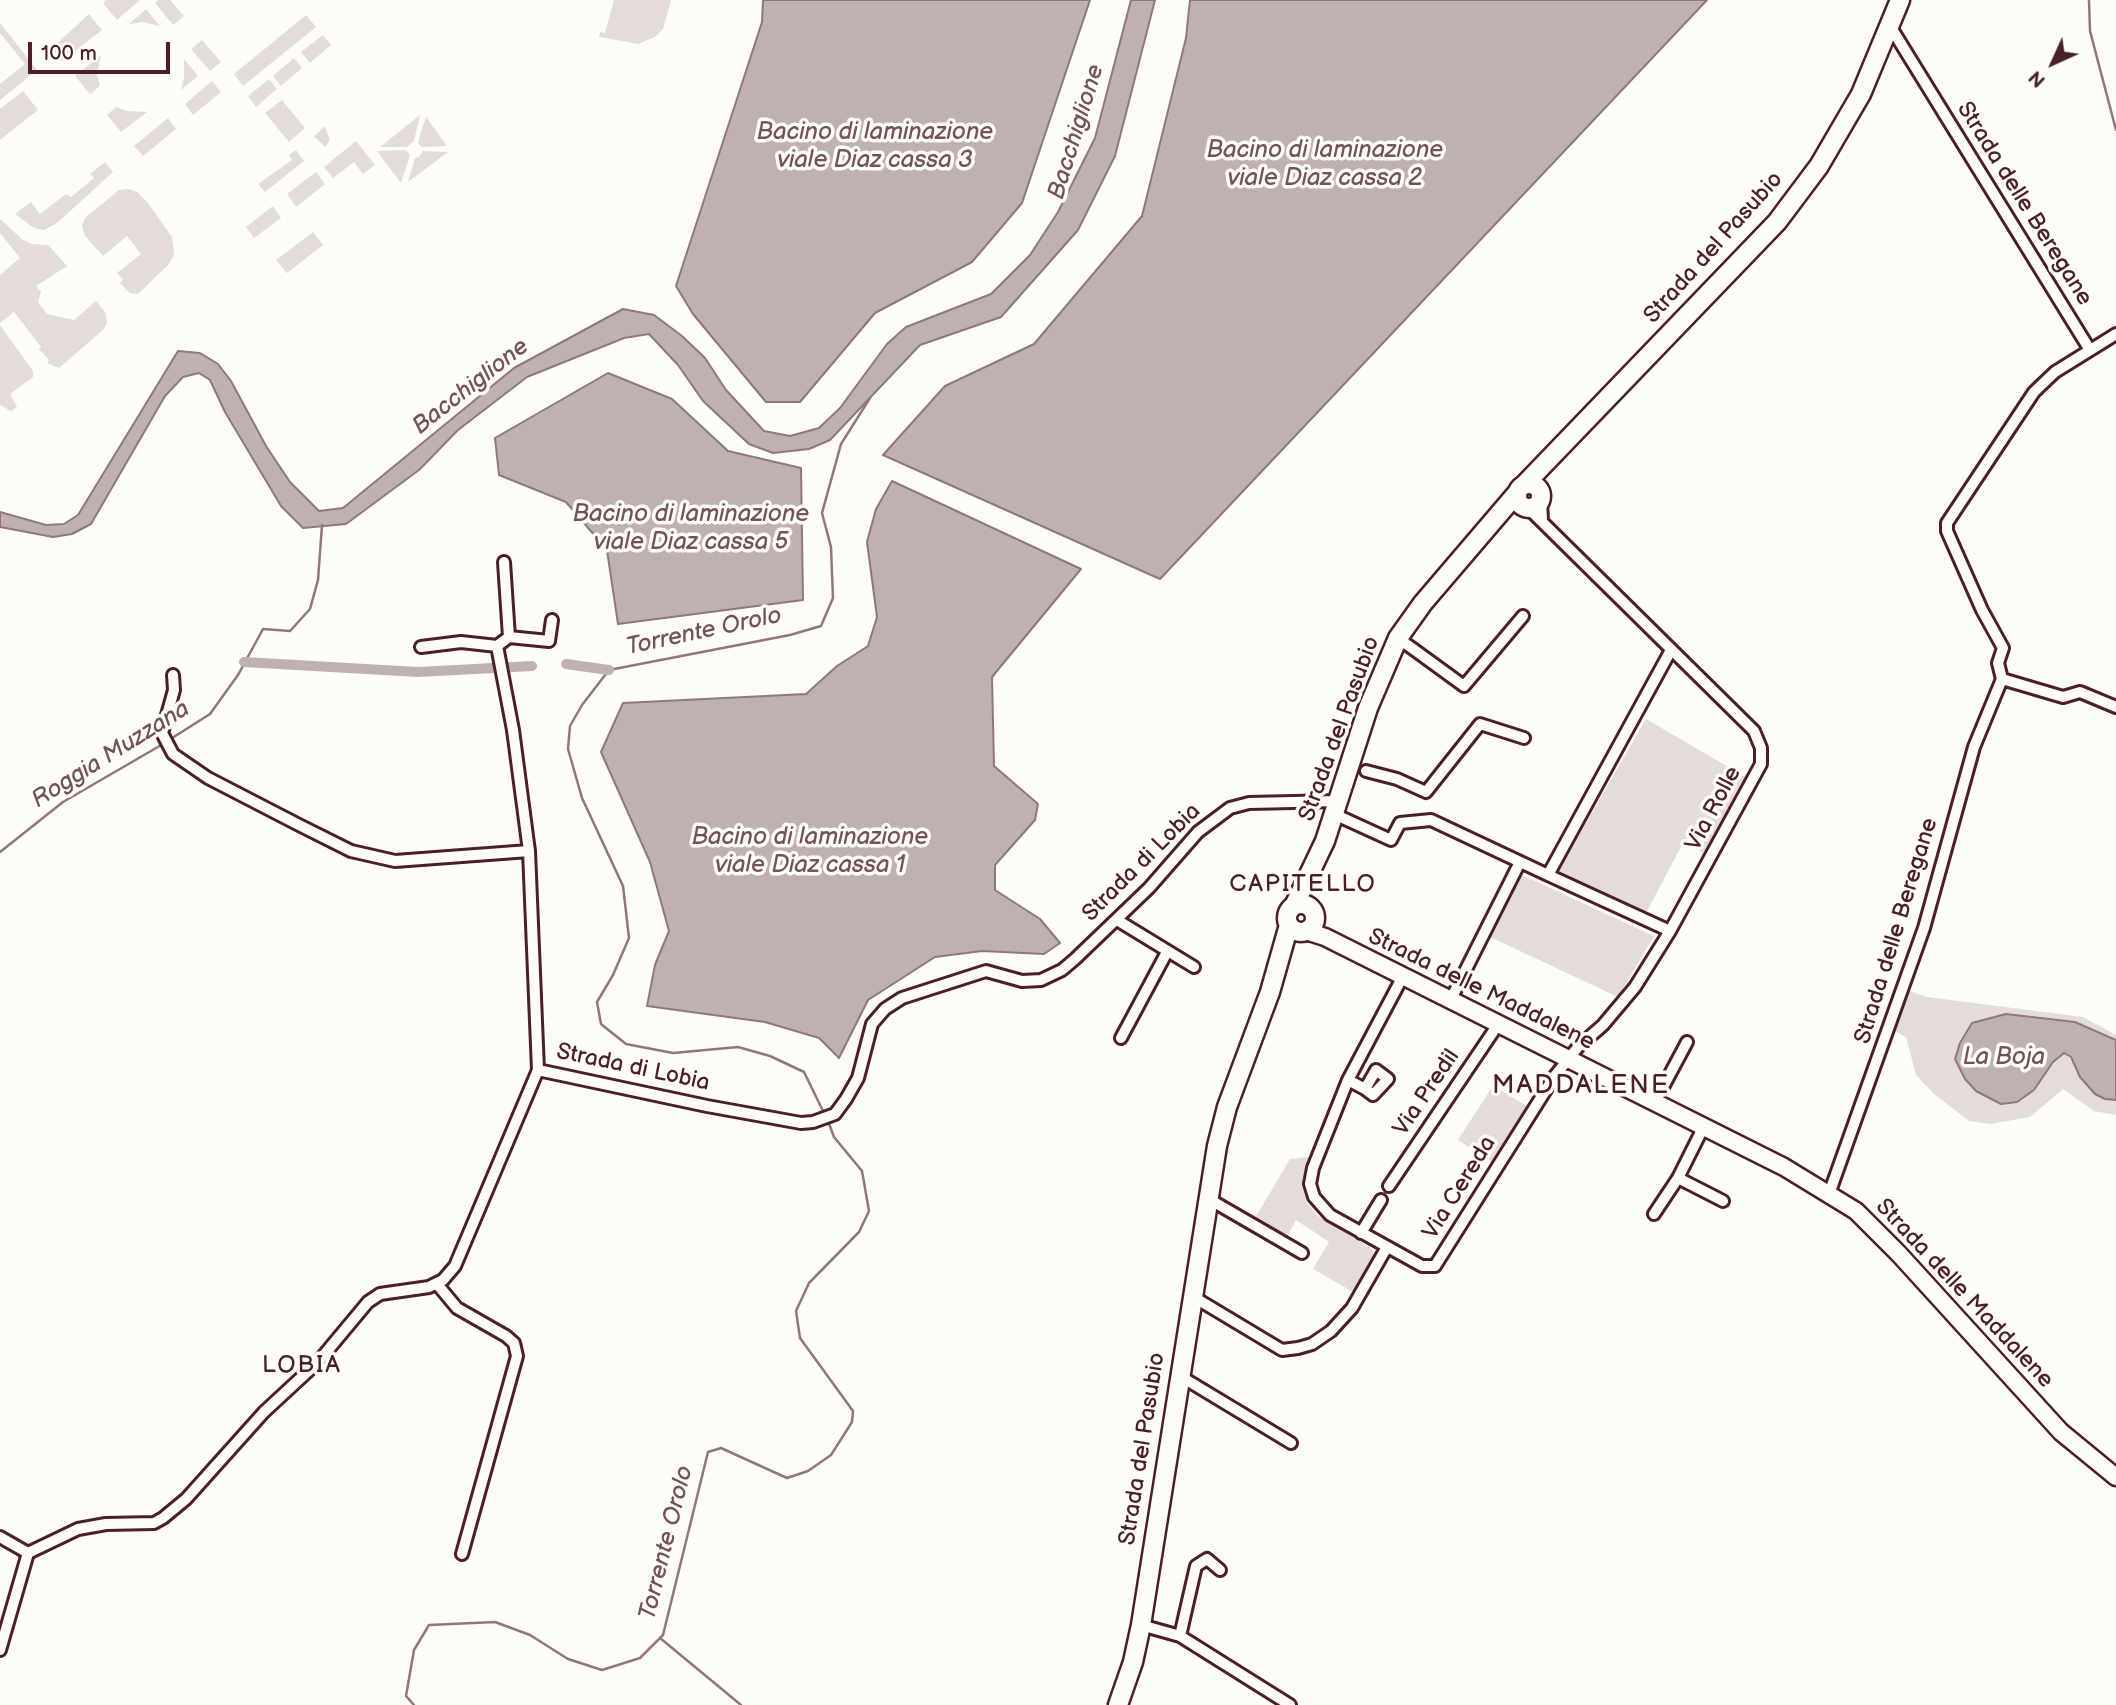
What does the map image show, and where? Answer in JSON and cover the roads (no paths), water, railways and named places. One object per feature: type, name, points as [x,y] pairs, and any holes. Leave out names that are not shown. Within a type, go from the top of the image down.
[{"type":"main road","name":"Strada del Pasubio","points":[[1118,1705],[1133,1662],[1141,1625],[1207,1198],[1227,1107],[1270,992],[1305,924],[1304,905],[1294,906],[1325,841],[1336,808],[1358,768],[1382,672],[1398,638],[1499,513],[1529,498],[1543,464],[1777,222],[1819,166],[1861,94],[1900,0]]},
{"type":"main road","points":[[1305,924],[1325,841]]},
{"type":"street","name":"Strada delle Beregane","points":[[1829,1194],[1904,989],[1939,874],[1962,785],[2002,679],[1998,663],[2003,648],[1982,610],[1947,531],[1947,523],[2034,392],[2046,379],[2090,350],[1890,26]]},
{"type":"street","points":[[2090,350],[2116,334]]},
{"type":"street","name":"Via Rolle","points":[[1529,498],[1542,521],[1754,732],[1763,756],[1747,795],[1670,931],[1629,994],[1603,1025],[1577,1047],[1570,1060]]},
{"type":"street","points":[[504,562],[509,637]]},
{"type":"street","points":[[1398,638],[1464,686],[1523,616]]},
{"type":"street","points":[[421,647],[461,642],[497,646],[509,637],[549,641],[552,620]]},
{"type":"street","points":[[497,646],[513,730],[529,851],[538,1070]]},
{"type":"street","points":[[1548,875],[1671,650]]},
{"type":"street","points":[[173,675],[174,690],[162,733],[173,754],[227,788],[351,851],[372,858],[395,861],[529,851]]},
{"type":"street","points":[[2002,679],[2063,697],[2080,692],[2116,706]]},
{"type":"street","points":[[1358,768],[1397,779],[1426,792],[1480,724],[1524,738]]},
{"type":"street","name":"Strada di Lobia","points":[[437,1284],[454,1266],[538,1070],[800,1123],[825,1118],[835,1114],[856,1081],[872,1024],[885,1009],[927,989],[986,971],[1022,981],[1041,980],[1062,970],[1117,920],[1198,832],[1230,808],[1249,803],[1336,808]]},
{"type":"street","points":[[1336,808],[1391,841],[1400,823],[1431,820],[1670,931]]},
{"type":"street","points":[[1450,1001],[1520,862]]},
{"type":"street","points":[[1117,920],[1194,967]]},
{"type":"street","name":"Strada delle Maddalene","points":[[1305,924],[1402,978],[1499,1023],[1784,1167],[1856,1211],[1899,1254],[2061,1432],[2116,1477]]},
{"type":"street","points":[[1121,1038],[1167,952]]},
{"type":"street","name":"Via Cereda","points":[[1402,978],[1348,1080],[1317,1158],[1310,1184],[1320,1206],[1361,1234],[1422,1266],[1435,1266],[1554,1077],[1570,1060]]},
{"type":"street","name":"Via Predil","points":[[1389,1186],[1499,1023]]},
{"type":"street","points":[[1655,1102],[1686,1042]]},
{"type":"street","points":[[1348,1080],[1365,1089]]},
{"type":"street","points":[[1654,1214],[1678,1178],[1703,1128]]},
{"type":"street","points":[[1678,1178],[1723,1201]]},
{"type":"street","points":[[1207,1198],[1302,1253]]},
{"type":"street","points":[[1361,1234],[1381,1200]]},
{"type":"street","points":[[1192,1296],[1282,1350],[1298,1348],[1312,1344],[1331,1331],[1352,1308],[1387,1248]]},
{"type":"street","points":[[0,1650],[28,1553],[78,1529],[106,1524],[154,1523],[163,1518],[186,1499],[264,1412],[318,1362],[368,1302],[380,1294],[437,1284],[457,1308],[506,1336],[513,1343],[517,1356],[462,1554]]},
{"type":"street","points":[[1180,1376],[1291,1443]]},
{"type":"street","points":[[0,1537],[28,1553]]},
{"type":"street","points":[[1180,1636],[1196,1566],[1207,1559],[1220,1570]]},
{"type":"street","points":[[1141,1625],[1180,1636],[1290,1705]]},
{"type":"water","name":"Bacino di laminazione viale Diaz cassa 3","points":[[763,0],[1090,0],[1022,203],[972,262],[875,313],[800,402],[766,402],[693,314],[676,286],[762,22]]},
{"type":"water","name":"Bacchiglione","points":[[1131,0],[1155,0],[1115,156],[1078,230],[1001,317],[920,345],[830,440],[809,449],[773,453],[749,444],[703,401],[678,365],[649,334],[624,338],[527,377],[458,430],[419,470],[346,524],[303,528],[281,506],[225,412],[210,380],[199,373],[183,377],[165,396],[91,524],[72,534],[53,537],[0,527],[0,512],[46,525],[64,524],[78,515],[178,351],[200,353],[218,364],[231,381],[266,446],[290,482],[319,511],[343,508],[514,368],[623,309],[654,315],[682,336],[705,358],[726,390],[764,431],[790,436],[819,428],[840,408],[887,344],[906,327],[991,294],[1030,255],[1058,212],[1095,138]]},
{"type":"water","name":"Bacino di laminazione viale Diaz cassa 2","points":[[1190,0],[1707,0],[1160,579],[883,455],[945,386],[1034,344],[1142,216],[1186,38]]},
{"type":"water","name":"Bacino di laminazione viale Diaz cassa 5","points":[[608,373],[672,399],[728,451],[801,468],[803,600],[618,624],[607,550],[566,502],[499,475],[495,438]]},
{"type":"water","name":"Bacino di laminazione viale Diaz cassa 1","points":[[892,481],[1081,569],[992,677],[994,766],[1038,804],[1035,820],[995,865],[995,890],[1040,919],[1060,943],[1044,954],[982,951],[935,957],[868,1000],[839,1058],[819,1038],[765,1022],[647,1006],[655,965],[669,931],[650,862],[601,752],[623,703],[806,694],[837,666],[868,646],[877,617],[867,542],[876,509]]},
{"type":"water","name":"La Boja","points":[[2006,1014],[2075,1022],[2116,1040],[2116,1100],[2095,1094],[2080,1077],[2071,1057],[2064,1053],[2053,1062],[2034,1090],[2017,1102],[2001,1104],[1976,1091],[1965,1079],[1955,1059],[1960,1043],[1972,1023]]},
{"type":"waterway","points":[[2089,0],[2090,31],[2116,130]]},
{"type":"waterway","name":"Torrente Orolo","points":[[825,1115],[804,1072],[770,1056],[738,1047],[673,1053],[626,1044],[601,1024],[597,1002],[613,975],[629,938],[623,886],[582,798],[568,749],[570,726],[582,705],[609,670],[790,635],[821,626],[833,598],[831,547],[822,513],[841,444],[870,398]]},
{"type":"waterway","name":"Roggia Muzzana","points":[[169,740],[210,714],[238,675],[263,629],[290,631],[310,609],[318,580],[322,525]]},
{"type":"waterway","points":[[244,662],[418,672],[532,666]]},
{"type":"waterway","points":[[566,664],[609,670]]},
{"type":"waterway","name":"Roggia Muzzana","points":[[0,852],[63,802],[163,744]]},
{"type":"waterway","name":"Torrente Orolo","points":[[414,1705],[406,1696],[414,1650],[429,1625],[495,1622],[530,1635],[568,1659],[602,1670],[640,1658],[663,1635],[708,1452],[721,1448],[787,1478],[808,1471],[831,1455],[852,1422],[853,1411],[800,1338],[796,1311],[809,1283],[859,1232],[869,1211],[862,1171],[834,1137],[828,1121]]},
{"type":"waterway","points":[[660,1638],[741,1705]]},
{"type":"district","name":"CAPITELLO","points":[[1303,885]]},
{"type":"district","name":"MADDALENE","points":[[1581,1086]]},
{"type":"district","name":"LOBIA","points":[[302,1366]]}]
